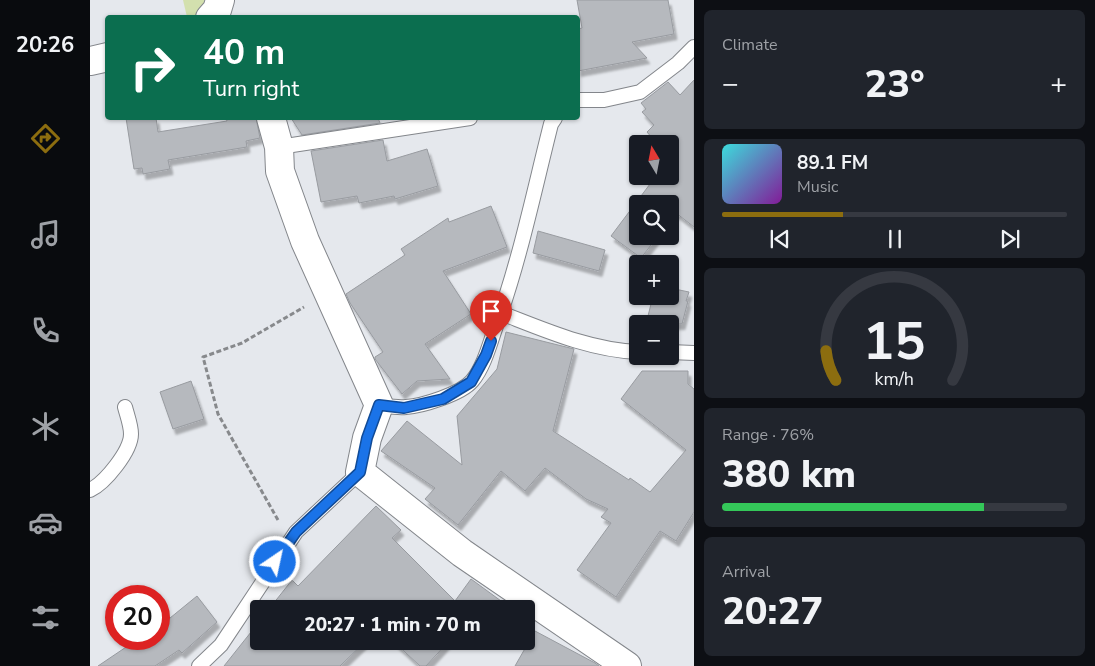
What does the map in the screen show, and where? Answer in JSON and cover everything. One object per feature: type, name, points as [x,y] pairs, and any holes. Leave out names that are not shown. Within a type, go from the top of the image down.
[{"type":"street","points":[[90,61],[105,58]]},
{"type":"street","points":[[271,120],[278,147],[280,171],[305,241],[379,405],[367,438],[360,472],[462,553],[627,666]]},
{"type":"lane","points":[[580,100],[604,100],[640,92],[678,63],[694,48]]},
{"type":"lane","points":[[278,147],[457,120]]},
{"type":"lane","points":[[379,405],[404,408],[443,399],[471,382],[486,355],[501,313],[526,228],[544,150],[554,120]]},
{"type":"lane","points":[[501,313],[581,343],[629,351]]},
{"type":"lane","points":[[679,352],[694,353]]},
{"type":"lane","points":[[90,490],[98,486],[122,459],[131,434],[124,407]]},
{"type":"lane","points":[[199,666],[221,645],[296,532],[360,472]]},
{"type":"path","points":[[290,540],[218,414],[203,357],[242,343],[328,293]]},
{"type":"green space","points":[[183,0],[209,0],[198,15],[187,15]]},
{"type":"building","points":[[577,0],[668,0],[674,34],[632,42],[647,58],[580,71],[580,28],[582,28]]},
{"type":"building","points":[[694,80],[694,227],[679,215],[679,195],[642,195],[649,185],[679,185],[679,135],[650,135],[647,132],[654,125],[642,112],[646,109],[641,103],[668,82],[680,95]]},
{"type":"building","points":[[126,120],[156,120],[158,132],[227,120],[256,120],[260,138],[246,141],[247,147],[168,160],[170,169],[143,174],[142,168],[134,169]]},
{"type":"building","points":[[292,120],[379,120],[380,123],[302,135]]},
{"type":"building","points":[[383,140],[387,161],[427,149],[438,186],[395,199],[394,196],[359,203],[357,196],[321,202],[311,151]]},
{"type":"building","points":[[491,206],[507,247],[443,271],[471,314],[425,344],[450,379],[417,381],[402,394],[375,359],[375,357],[383,352],[346,294],[405,255],[401,249],[448,218],[449,222]]},
{"type":"building","points":[[629,212],[629,245],[651,245],[643,255],[637,255],[611,236]]},
{"type":"building","points":[[538,231],[605,250],[599,271],[533,253]]},
{"type":"building","points":[[679,290],[689,292],[682,324],[679,324],[679,315],[648,315],[651,305],[679,305]]},
{"type":"building","points":[[506,332],[574,349],[553,431],[650,492],[686,450],[621,399],[642,371],[688,371],[688,384],[694,389],[694,512],[676,541],[660,531],[616,597],[577,570],[611,523],[601,517],[608,509],[586,499],[545,468],[525,491],[501,471],[458,525],[425,499],[435,488],[381,451],[407,421],[462,465],[457,416],[497,369]]},
{"type":"building","points":[[191,381],[204,419],[173,429],[160,392]]},
{"type":"building","points":[[376,506],[401,530],[392,538],[454,600],[276,600],[292,580],[298,586]]},
{"type":"building","points":[[471,579],[500,600],[456,600]]},
{"type":"building","points":[[197,596],[217,622],[182,653],[179,650],[155,666],[98,666],[122,650],[170,650],[170,618]]},
{"type":"building","points":[[535,631],[599,666],[515,666],[524,650],[535,650]]},
{"type":"building","points":[[250,633],[250,650],[357,650],[340,666],[224,666]]},
{"type":"building","points":[[403,650],[441,650],[426,666],[420,666]]},
{"type":"route","points":[[275,562],[296,532],[360,472],[367,438],[379,405],[404,408],[443,399],[471,382],[486,355],[491,341]]}]
